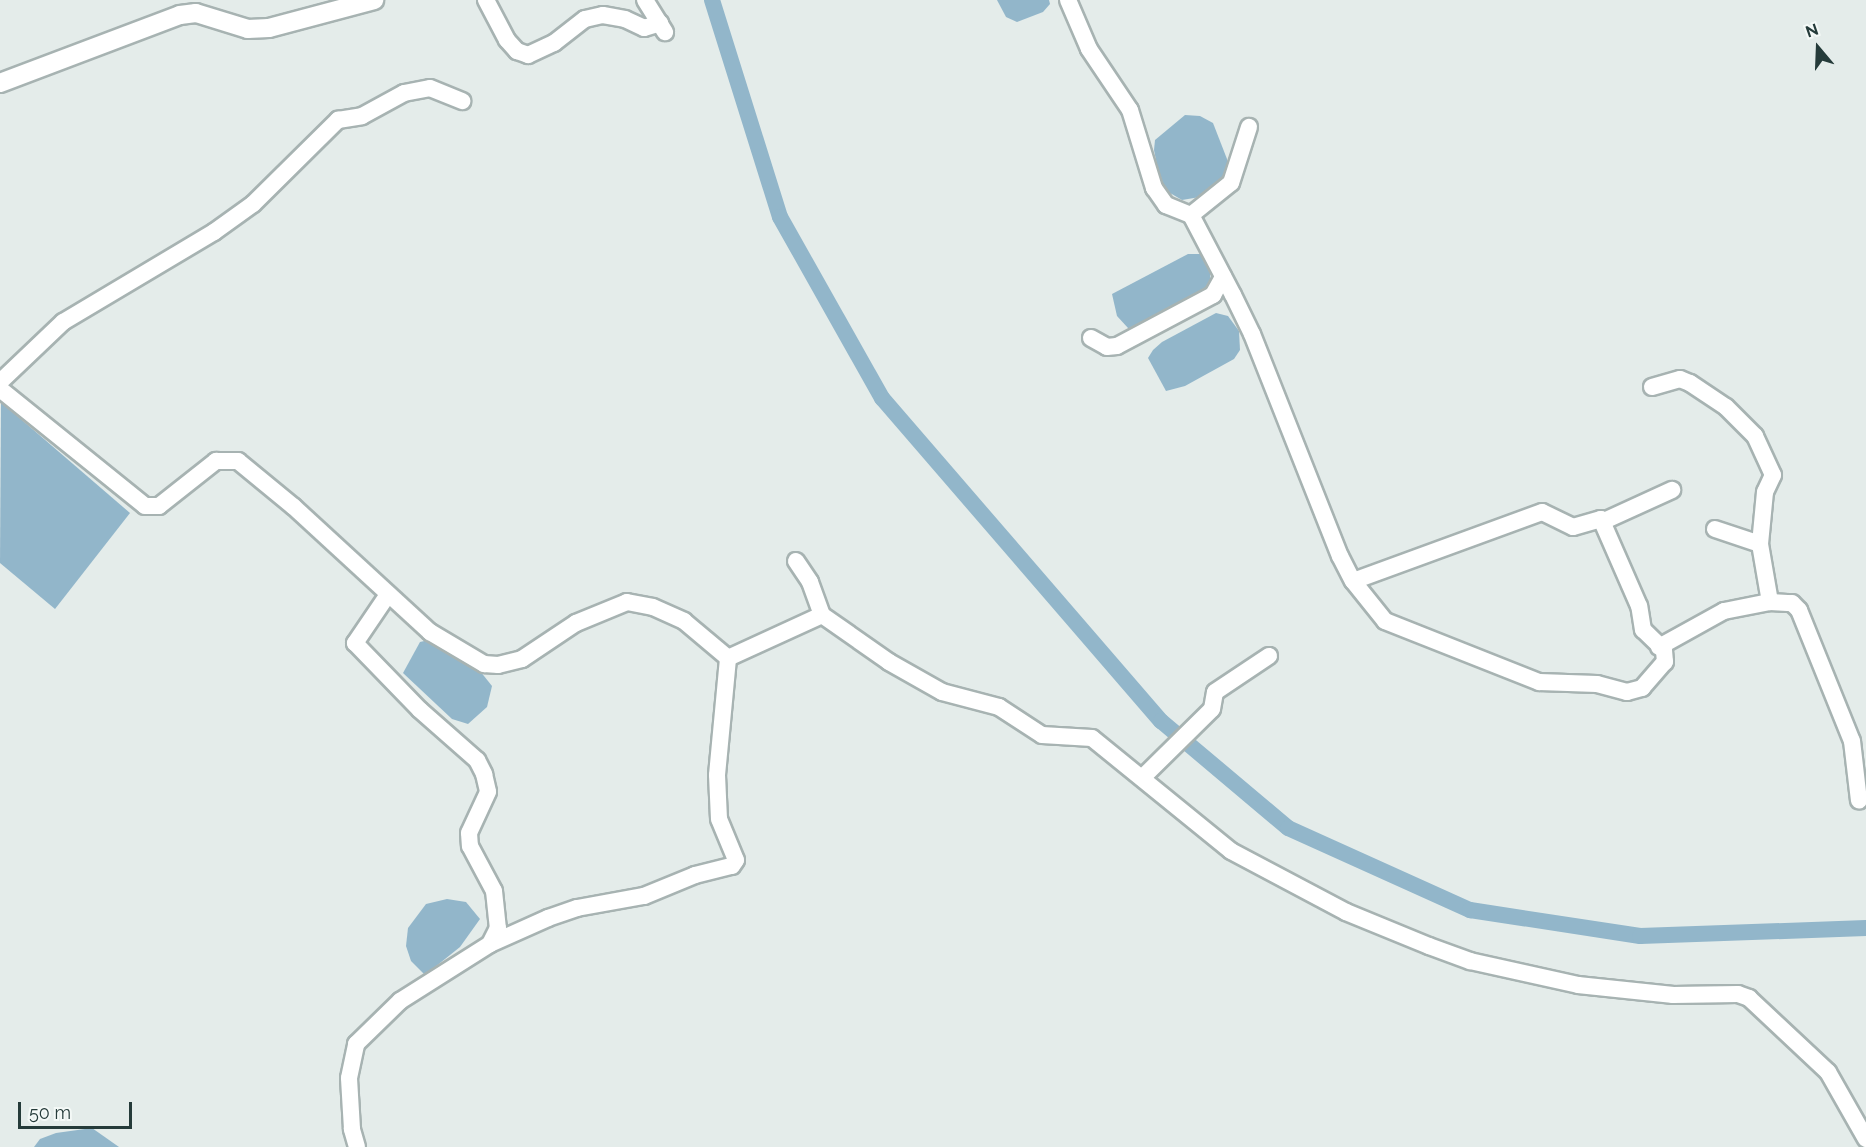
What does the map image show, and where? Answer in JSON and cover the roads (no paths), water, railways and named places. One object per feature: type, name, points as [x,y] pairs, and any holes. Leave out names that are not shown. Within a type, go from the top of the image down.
[{"type":"street","points":[[0,83],[180,15],[196,13],[248,29],[269,28],[374,0]]},
{"type":"street","points":[[486,0],[507,40],[517,51],[528,55],[554,44],[585,19],[603,15],[626,19],[644,28],[662,27],[645,0]]},
{"type":"street","points":[[1068,0],[1093,56],[1130,110],[1154,188],[1166,205],[1191,215],[1223,277],[1252,334],[1353,581],[1385,621],[1539,682],[1597,684],[1627,692],[1642,688],[1665,662],[1667,655],[1643,630],[1639,606],[1604,521]]},
{"type":"street","points":[[0,382],[63,322],[214,232],[253,204],[338,120],[362,116],[404,93],[430,88],[463,101]]},
{"type":"street","points":[[1191,215],[1231,183],[1249,127]]},
{"type":"street","points":[[1091,338],[1107,347],[1117,346],[1213,295],[1223,277]]},
{"type":"street","points":[[1652,387],[1680,379],[1690,383],[1726,407],[1755,436],[1773,475],[1765,492],[1760,544],[1770,602]]},
{"type":"street","points":[[0,389],[145,506],[159,506],[216,461],[238,461],[294,507],[387,596],[430,632],[484,664],[522,658],[576,623],[627,602],[653,607],[684,621],[728,658]]},
{"type":"street","points":[[1353,581],[1542,512],[1573,527],[1604,521],[1672,490]]},
{"type":"street","points":[[1715,529],[1760,544]]},
{"type":"street","points":[[796,561],[810,582],[822,615],[924,684],[999,707],[1042,735],[1092,738],[1145,775],[1231,851],[1266,873],[1429,946],[1470,961],[1578,985],[1673,995],[1738,994],[1749,998],[1828,1072],[1866,1139]]},
{"type":"street","points":[[387,596],[355,643],[420,710],[477,760],[484,774],[488,792],[469,833],[470,846],[494,891],[498,928],[490,944]]},
{"type":"street","points":[[1659,647],[1724,611],[1770,602],[1792,603],[1799,610],[1852,741],[1859,801]]},
{"type":"street","points":[[728,658],[822,615]]},
{"type":"street","points":[[1145,775],[1207,714],[1215,692],[1269,656]]},
{"type":"street","points":[[357,1147],[352,1129],[349,1078],[362,1035],[400,1000],[490,944],[577,908],[644,896],[695,875],[732,866],[736,861],[719,819],[717,775],[728,658]]},
{"type":"water","points":[[997,0],[1049,0],[1050,4],[1043,12],[1017,22],[1006,17]]},
{"type":"water","points":[[1185,115],[1200,116],[1213,123],[1227,159],[1230,180],[1212,195],[1182,200],[1170,193],[1160,180],[1154,150],[1155,140]]},
{"type":"water","points":[[1188,254],[1201,254],[1210,270],[1211,289],[1135,330],[1128,328],[1117,316],[1112,294]]},
{"type":"water","points":[[1216,313],[1228,316],[1239,331],[1240,350],[1234,359],[1185,386],[1166,391],[1148,358],[1153,350],[1162,342]]},
{"type":"water","points":[[1,402],[130,513],[55,609],[0,563]]},
{"type":"water","points":[[433,639],[480,671],[492,686],[487,707],[468,724],[452,719],[403,673],[420,642]]},
{"type":"water","points":[[447,899],[466,902],[480,919],[460,947],[425,975],[411,961],[406,946],[408,928],[426,904]]},
{"type":"water","points":[[92,1128],[119,1147],[34,1147],[40,1139],[56,1133]]},
{"type":"waterway","points":[[712,0],[780,217],[882,398],[1161,721],[1288,828],[1470,910],[1640,936],[1866,928]]}]
